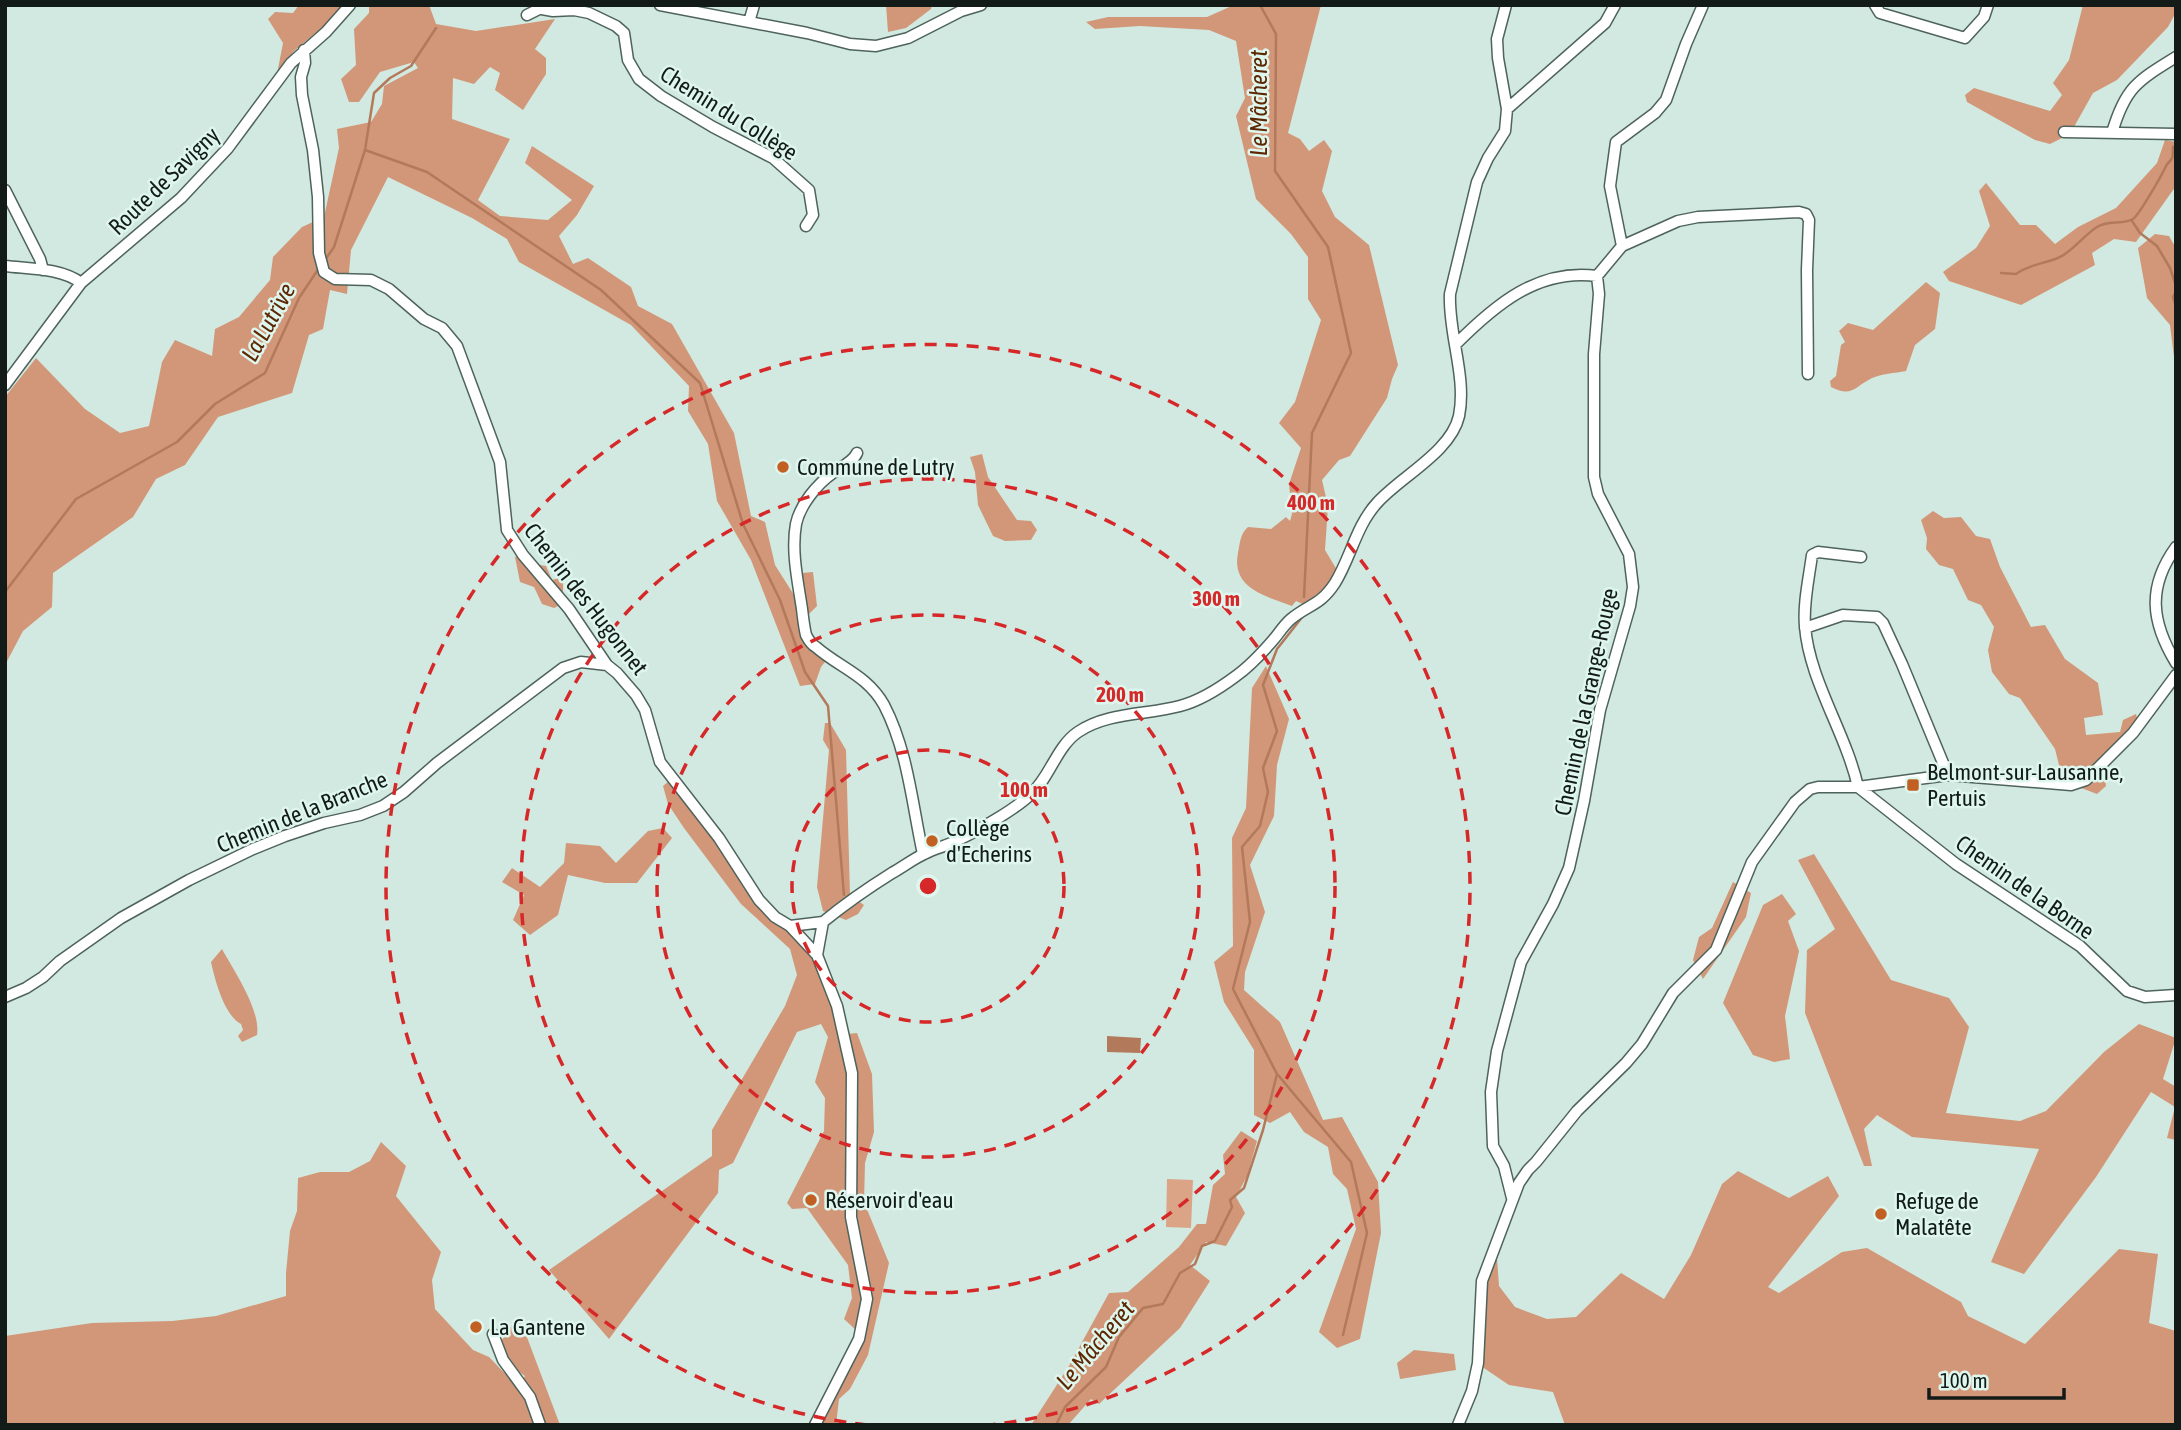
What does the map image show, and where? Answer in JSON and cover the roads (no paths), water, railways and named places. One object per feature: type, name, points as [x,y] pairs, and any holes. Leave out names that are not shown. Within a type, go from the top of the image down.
[{"type":"street","name":"Route de Savigny","points":[[5,385],[82,283],[181,198],[228,148],[291,63],[326,32],[350,5]]},
{"type":"street","points":[[660,5],[850,44],[876,46],[908,38],[961,11],[981,5]]},
{"type":"street","points":[[749,22],[754,5]]},
{"type":"street","points":[[789,926],[823,922],[864,891],[923,854],[957,841],[1031,795],[1076,733],[1099,721],[1182,706],[1213,691],[1237,676],[1260,655],[1291,619],[1327,595],[1337,580],[1369,511],[1387,492],[1434,453],[1453,430],[1459,415],[1460,386],[1456,344],[1449,310],[1453,280],[1477,182],[1505,131],[1507,109],[1497,39],[1506,5]]},
{"type":"street","points":[[1507,109],[1605,23],[1615,5]]},
{"type":"street","points":[[1622,246],[1610,186],[1616,142],[1655,113],[1666,100],[1703,5]]},
{"type":"street","points":[[1878,9],[1965,38],[1984,17],[1988,5]]},
{"type":"street","points":[[527,15],[544,7]]},
{"type":"street","name":"Chemin du Collège","points":[[544,7],[553,11],[574,10],[589,13],[616,26],[624,33],[628,60],[639,79],[661,96],[713,127],[773,158],[809,190],[813,215],[806,226]]},
{"type":"street","name":"Chemin des Hugonnet","points":[[304,50],[302,95],[313,149],[319,253],[324,272],[335,279],[371,280],[389,289],[424,320],[442,328],[457,346],[500,462],[507,530],[523,555],[569,609],[607,665],[636,695],[645,710],[660,762],[719,838],[759,900],[817,955]]},
{"type":"street","points":[[2112,133],[2118,111],[2129,92],[2143,77],[2176,57]]},
{"type":"street","points":[[2064,131],[2176,134]]},
{"type":"street","points":[[5,190],[43,270]]},
{"type":"street","points":[[1456,344],[1498,304],[1519,292],[1552,279],[1580,274],[1597,276],[1622,246],[1664,226],[1698,218],[1799,212],[1806,214],[1809,220],[1808,374]]},
{"type":"street","points":[[5,266],[72,276],[82,283]]},
{"type":"street","name":"Chemin de la Grange-Rouge","points":[[1512,1198],[1504,1166],[1493,1146],[1491,1092],[1497,1051],[1521,962],[1553,904],[1569,868],[1600,709],[1633,587],[1629,554],[1598,494],[1594,477],[1594,354],[1599,294],[1597,276]]},
{"type":"street","points":[[857,453],[855,458],[829,475],[817,487],[796,523],[795,550],[807,637],[814,647],[873,687],[884,706],[902,749],[923,854]]},
{"type":"street","points":[[2176,547],[2155,587],[2154,602],[2157,620],[2176,663]]},
{"type":"street","points":[[1858,787],[1853,765],[1818,677],[1805,628],[1804,612],[1812,555],[1818,552],[1861,557]]},
{"type":"street","points":[[1805,628],[1843,615],[1877,617],[1883,623],[1948,775]]},
{"type":"street","name":"Chemin de la Branche","points":[[5,997],[43,977],[60,961],[121,918],[189,880],[285,836],[383,806],[563,668],[581,662],[607,665]]},
{"type":"street","points":[[1458,1425],[1472,1391],[1478,1363],[1482,1281],[1512,1198],[1528,1170],[1577,1111],[1642,1044],[1673,993],[1716,950],[1752,862],[1795,802],[1810,789],[1818,787],[1858,787],[1948,775],[2071,785],[2086,780],[2133,733],[2176,675]]},
{"type":"street","name":"Chemin de la Borne","points":[[1858,787],[1956,864],[2080,946],[2127,991],[2145,997],[2176,995]]},
{"type":"street","points":[[815,1425],[859,1339],[867,1299],[851,1217],[852,1073],[837,1006],[817,955],[823,922]]},
{"type":"street","points":[[1504,1166],[1515,1170],[1528,1170]]},
{"type":"street","points":[[494,1334],[503,1360],[530,1397],[540,1425]]},
{"type":"waterway","name":"Le Mâcheret","points":[[1260,5],[1276,34],[1275,171],[1328,247],[1351,353],[1312,433],[1304,597]]},
{"type":"waterway","name":"La Lutrive","points":[[325,260],[334,247],[365,150],[374,93],[390,78],[411,66],[436,28]]},
{"type":"waterway","points":[[2001,273],[2016,274],[2060,257],[2101,225],[2133,219],[2173,156],[2173,147]]},
{"type":"waterway","points":[[365,150],[427,172],[601,290],[700,383],[743,524],[780,600],[805,672],[828,706],[844,895]]},
{"type":"waterway","points":[[2132,221],[2140,233],[2157,246],[2170,268],[2176,286]]},
{"type":"waterway","name":"La Lutrive","points":[[5,592],[76,499],[177,442],[215,404],[265,373],[299,298],[319,268]]},
{"type":"waterway","points":[[2176,292],[2173,297],[2176,307]]},
{"type":"waterway","points":[[2176,312],[2176,321]]},
{"type":"waterway","name":"Le Mâcheret","points":[[1056,1425],[1065,1407],[1106,1367],[1119,1337],[1143,1308],[1163,1304],[1180,1273],[1195,1264],[1202,1246],[1215,1241],[1232,1207],[1230,1200],[1244,1188],[1263,1130],[1277,1074],[1233,989],[1250,922],[1242,847],[1260,826],[1268,792],[1263,768],[1277,731],[1263,685],[1277,649],[1303,616]]},
{"type":"waterway","points":[[1278,1075],[1351,1162],[1367,1233],[1343,1335]]},
{"type":"place","name":"Commune de Lutry","points":[[783,467]]},
{"type":"place","name":"Belmont-sur-Lausanne, Pertuis","points":[[1913,785]]},
{"type":"place","name":"Collège d'Echerins","points":[[932,841]]},
{"type":"place","name":"Réservoir d'eau","points":[[811,1200]]},
{"type":"place","name":"Refuge de Malatête","points":[[1881,1214]]},
{"type":"place","name":"La Gantene","points":[[476,1327]]}]
